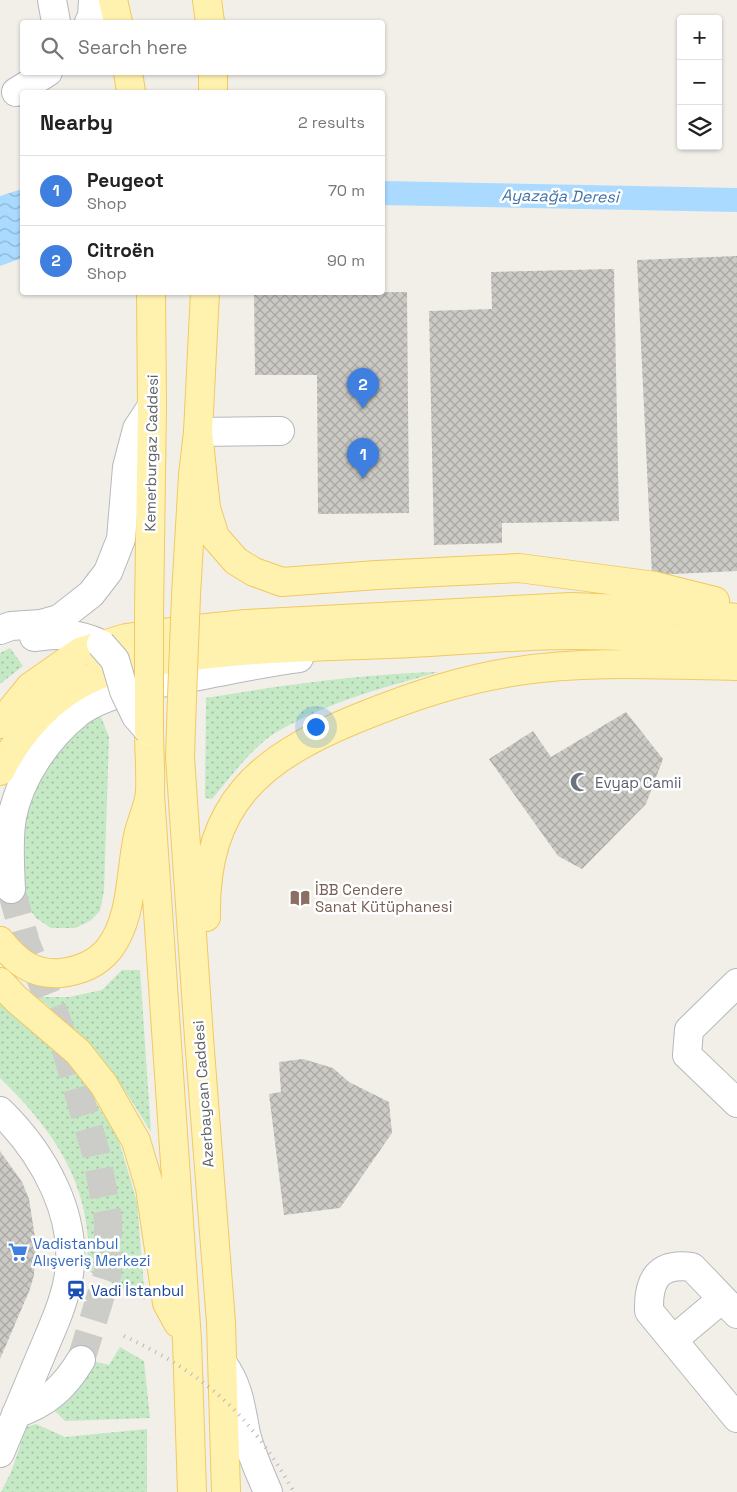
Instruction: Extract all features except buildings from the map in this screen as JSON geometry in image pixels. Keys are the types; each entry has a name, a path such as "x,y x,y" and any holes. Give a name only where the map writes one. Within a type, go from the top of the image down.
{"main road":[{"path":"112,0 117,20"},
{"path":"207,0 210,20"},
{"path":"128,75 131,90"},
{"path":"213,75 213,90"},
{"name":"Kemerburgaz Caddesi","path":"150,794 151,295"},
{"path":"205,295 198,432 206,508 215,537 236,561 254,572 282,582 387,574 519,568 655,586 709,600 737,610"},
{"name":"Azerbaycan Caddesi","path":"198,432 193,474 186,595 180,757 223,1364 226,1492"},
{"path":"0,724 30,687 80,652 126,638 177,630 246,624 571,607 678,611 737,618"},
{"path":"0,771 9,753 34,720 67,692 93,677 136,664 208,653 288,647 572,635 675,638 737,645"},
{"path":"199,1038 207,968 206,889 211,854 224,822 240,794 282,755 320,734 390,705 431,690 476,678 518,671 582,665 737,666"},
{"path":"0,941 14,958 26,966 32,969 56,973 78,972 94,962 109,949 121,927 128,901 138,834 150,794"},
{"path":"150,794 187,1340 192,1492"},
{"path":"0,982 16,999 78,1052 104,1085 136,1141 150,1188 166,1303 187,1340"}],"street":[{"path":"52,0 56,20"},
{"path":"90,20 93,0"},
{"path":"13,93 43,75"},
{"path":"0,632 12,626 41,624 59,619 92,594 108,572 121,539 127,467 137,429 152,406"},
{"path":"198,432 280,431"},
{"path":"0,632 29,637 72,634 88,637 101,644 115,660 124,692 136,716 149,731"},
{"path":"11,889 12,817 26,776 48,744 79,712 106,699 158,683 265,663 390,644"},
{"path":"737,982 689,1030 687,1055 737,1103"},
{"path":"0,1111 18,1128 38,1155 63,1207 70,1248 68,1280 56,1320 0,1453"},
{"path":"673,1340 730,1307 692,1267 668,1267 658,1273 652,1285 649,1311 737,1418"},
{"path":"16,1414 38,1406 57,1392 81,1360"},
{"path":"223,1364 233,1378 239,1395 246,1435 268,1492"}],"green space":[{"path":"10,648 23,666 0,684 0,653"},
{"path":"439,672 334,704 294,722 275,733 257,747 212,799 205,798 206,698 322,681"},
{"path":"101,717 109,737 104,891 100,911 90,921 75,928 51,928 36,918 26,904 17,882 14,843 38,769 89,720"},
{"path":"122,970 140,970 151,1132 127,1094 101,1059 71,1027 37,997 69,997 102,990"},
{"path":"0,1002 48,1043 77,1072 118,1138 137,1202 145,1300 85,1269 88,1242 85,1214 70,1170 60,1150 47,1131 0,1078"},
{"path":"120,1347 144,1361 150,1418 65,1421 54,1410 88,1360 109,1365"},
{"path":"36,1424 65,1437 147,1429 147,1492 1,1492 12,1470 26,1427"}],"water":[{"path":"20,190 20,259 0,266 0,196"}],"waterway":[{"name":"Ayazağa Deresi","path":"385,193 737,200"}],"tunnel":[{"path":"11,889 26,943 57,1020 96,1153 108,1218 108,1272 81,1360"}],"railway":[{"path":"124,1336 179,1366 223,1399 260,1440 294,1492"}],"place":[{"name":"Citroën","path":"363,409"},
{"name":"Peugeot","path":"363,479"},
{"name":"Evyap Camii","path":"580,782"},
{"name":"İBB Cendere Sanat Kütüphanesi","path":"300,898"},
{"name":"Vadistanbul Alışveriş Merkezi","path":"18,1252"},
{"name":"Vadi İstanbul","path":"76,1290"}]}
